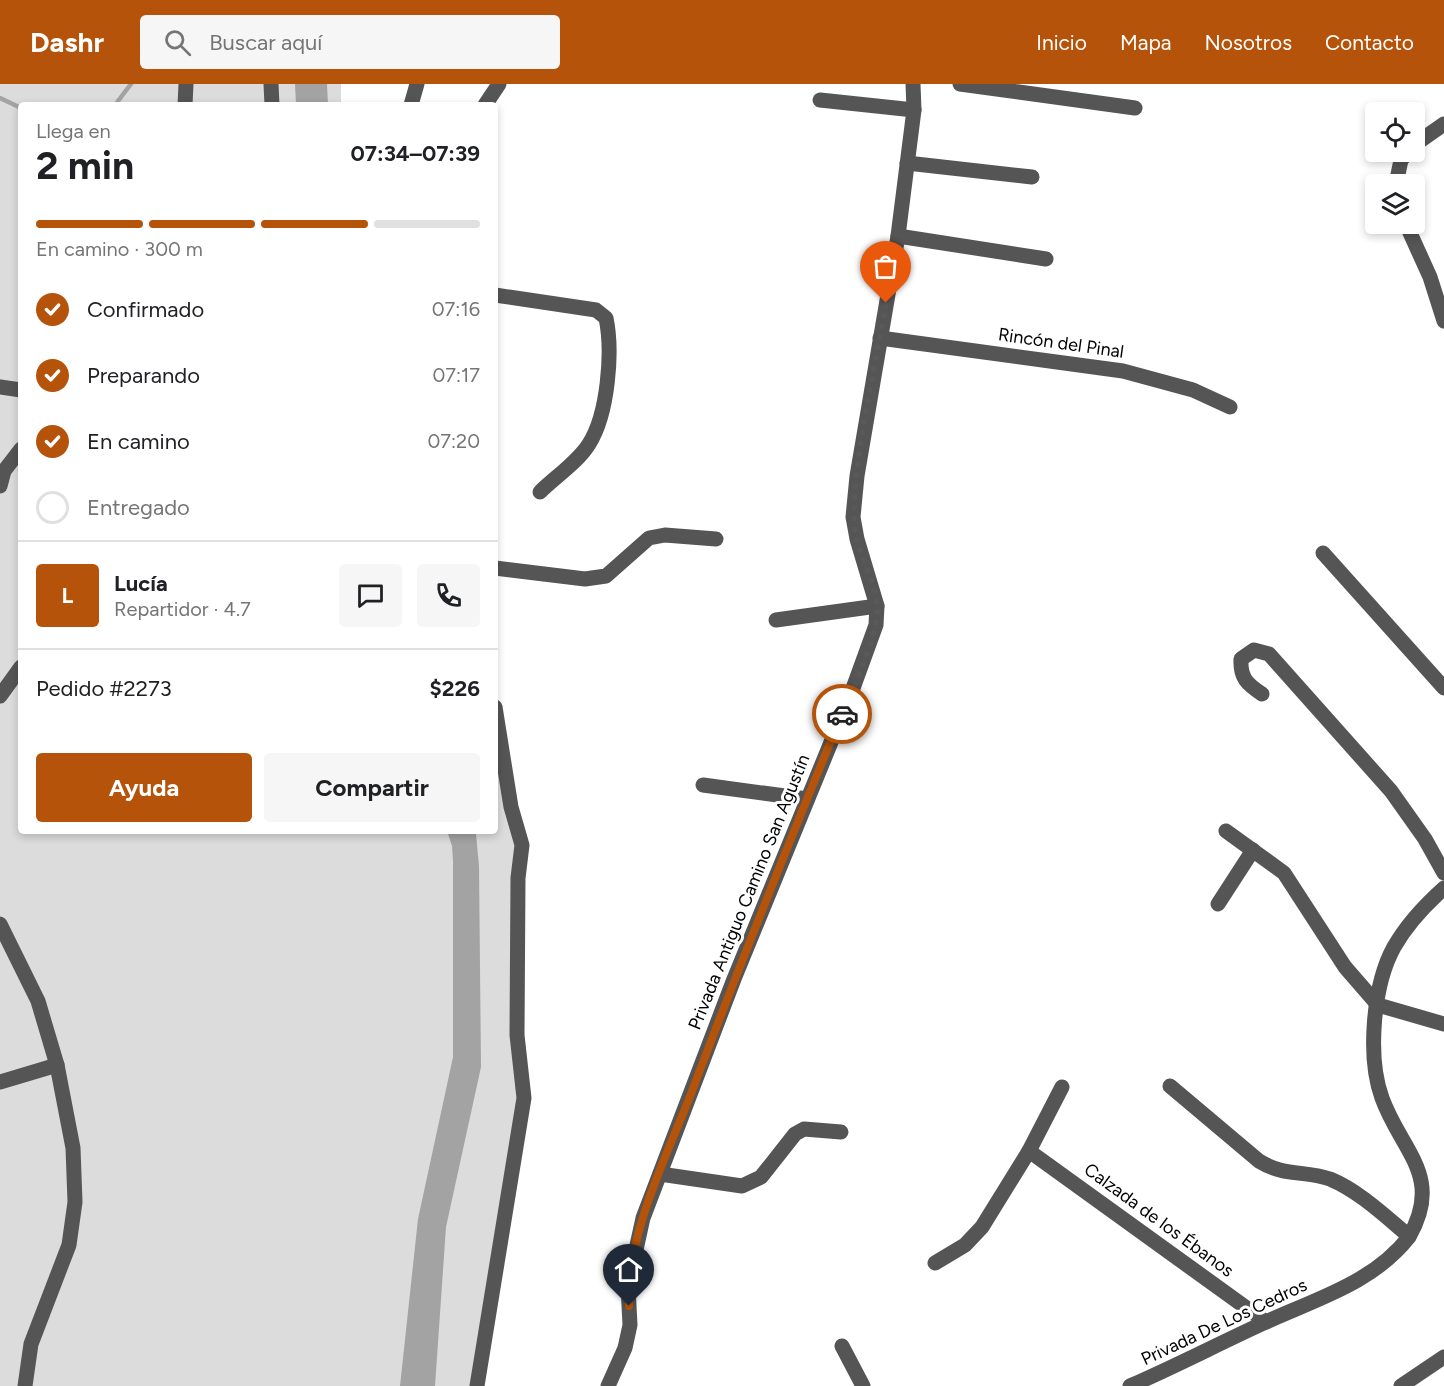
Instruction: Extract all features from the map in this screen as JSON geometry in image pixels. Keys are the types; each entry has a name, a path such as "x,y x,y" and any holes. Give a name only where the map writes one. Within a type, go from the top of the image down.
{"street":[{"path":"185,102 186,84"},
{"path":"271,84 272,102"},
{"path":"412,102 417,84"},
{"path":"487,102 500,84"},
{"name":"Privada Antiguo Camino San Agustín","path":"608,1386 625,1348 630,1325 628,1286 643,1218 807,799 852,692 876,625 877,606 857,540 854,517 857,476 898,236 914,110 913,84"},
{"path":"960,84 1135,108"},
{"path":"820,100 914,110"},
{"path":"1425,137 1444,124"},
{"path":"907,164 1032,177"},
{"path":"1411,234 1430,277 1444,321"},
{"path":"898,236 1046,259"},
{"path":"498,295 596,310 606,318 607,386 601,417 589,445 540,492"},
{"name":"Rincón del Pinal","path":"880,338 1123,371 1194,390 1230,407"},
{"path":"0,387 18,390"},
{"path":"0,486 4,471 18,453"},
{"path":"498,568 585,579 606,576 649,538 665,535 716,539"},
{"path":"1323,554 1444,688"},
{"path":"776,620 877,606"},
{"path":"1262,694 1248,685 1240,673 1241,659 1254,651 1269,654 1391,791 1425,839 1444,873"},
{"path":"0,696 18,671"},
{"path":"477,1386 524,1098 517,1035 518,878 522,845 511,807 498,726"},
{"path":"703,784 807,799"},
{"path":"1226,831 1284,873 1345,967 1378,1005 1444,1024"},
{"path":"1218,904 1252,850"},
{"name":"Privada De Los Cedros","path":"1130,1386 1266,1322 1334,1293 1373,1271 1409,1236 1424,1206 1426,1176 1420,1161 1382,1099 1374,1053 1378,1005 1384,973 1394,948 1408,926 1444,888"},
{"path":"0,924 38,1001 57,1065 73,1148 75,1202 69,1245 31,1344 25,1386"},
{"path":"0,1082 57,1065"},
{"path":"1170,1086 1270,1168 1291,1174 1318,1176 1339,1184 1409,1236"},
{"path":"935,1263 965,1245 982,1227 1029,1151 1062,1088"},
{"path":"660,1174 742,1186 761,1177 795,1134 804,1129 841,1132"},
{"name":"Calzada de los Ébanos","path":"1029,1151 1266,1322"},
{"path":"842,1346 863,1386"},
{"path":"1401,1386 1444,1357"}],"shaded area":[{"path":"0,84 341,84 341,102 18,102 18,834 498,834 498,729 522,845 524,1098 477,1386 0,1386"},
{"path":"295,84 327,84 328,102 296,102"},
{"path":"448,834 476,834 479,866 481,1067 446,1227 435,1386 400,1386 418,1219 453,1057 452,846"}],"waterway":[{"path":"117,102 131,84"},
{"path":"0,98 18,107"}],"way so far":[{"path":"842,714 876,625 877,606 857,540 854,517 857,476 886,303"}],"route":[{"path":"629,1306 628,1286 632,1260 643,1218 734,979 842,714"}]}
